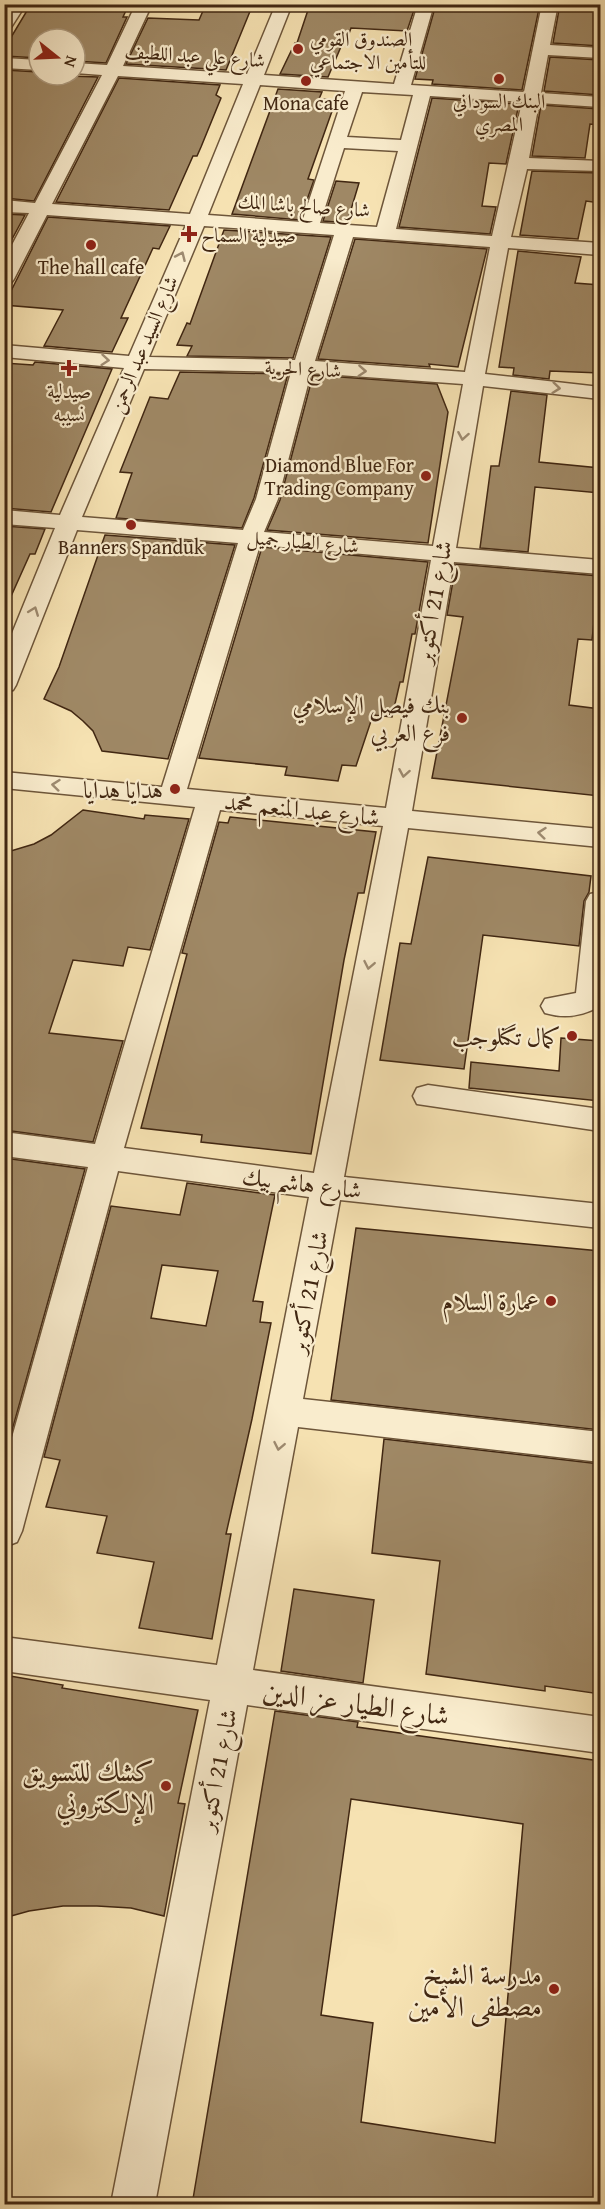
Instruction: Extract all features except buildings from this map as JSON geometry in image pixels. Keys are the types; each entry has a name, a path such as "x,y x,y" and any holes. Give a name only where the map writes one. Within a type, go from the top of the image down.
{"street":[{"path":"4,26 18,4"},
{"path":"4,279 113,70 144,4"},
{"name":"شارع السيد عبد الرحمن","path":"4,685 68,523 134,363 197,220 284,4"},
{"path":"401,89 426,4"},
{"name":"شارع 21 أكتوبر","path":"133,2205 397,819 474,379 550,4"},
{"path":"540,49 600,53"},
{"path":"4,63 27,64"},
{"name":"شارع علي عبد اللطيف","path":"87,69 600,102"},
{"path":"309,228 355,86"},
{"path":"385,234 423,90"},
{"path":"338,142 409,146"},
{"path":"519,163 600,166"},
{"name":"شارع صالح باشا المك","path":"4,206 600,249"},
{"path":"172,796 251,537 267,499 303,366 345,231"},
{"name":"شارع الحرية","path":"4,351 134,363 303,366 474,379 600,393"},
{"name":"شارع الطيار جميل","path":"4,517 600,567"},
{"name":"شارع عبد المنعم محمد","path":"4,780 600,838"},
{"path":"4,1531 106,1158 210,800"},
{"path":"555,1006 576,1006 590,999 600,901"},
{"path":"428,1096 600,1120"},
{"name":"شارع هاشم بيك","path":"4,1144 328,1187 600,1216"},
{"path":"285,1411 600,1446"},
{"name":"شارع الطيار عز الدين","path":"4,1654 600,1735"}],"place":[{"name":"الصندوق القومي للتأمين الاجتماعي","path":"298,49"},
{"name":"البنك السوداني المصري","path":"499,79"},
{"name":"Mona cafe","path":"306,81"},
{"name":"صيدلية السماح","path":"189,234"},
{"name":"The hall cafe","path":"91,245"},
{"name":"صيدلية نسيبه","path":"69,368"},
{"name":"Diamond Blue For Trading Company","path":"426,476"},
{"name":"Banners Spanduk","path":"131,525"},
{"name":"بنك فيصل الإسلامي فرع العربي","path":"462,718"},
{"name":"هدايا هدايا","path":"175,789"},
{"name":"كمال تگنلوجب","path":"572,1036"},
{"name":"عمارة السلام","path":"551,1301"},
{"name":"كشك للتسويق الإلكتروني","path":"166,1786"},
{"name":"مدرسة الشيخ مصطفى الأمين","path":"554,1989"}]}
